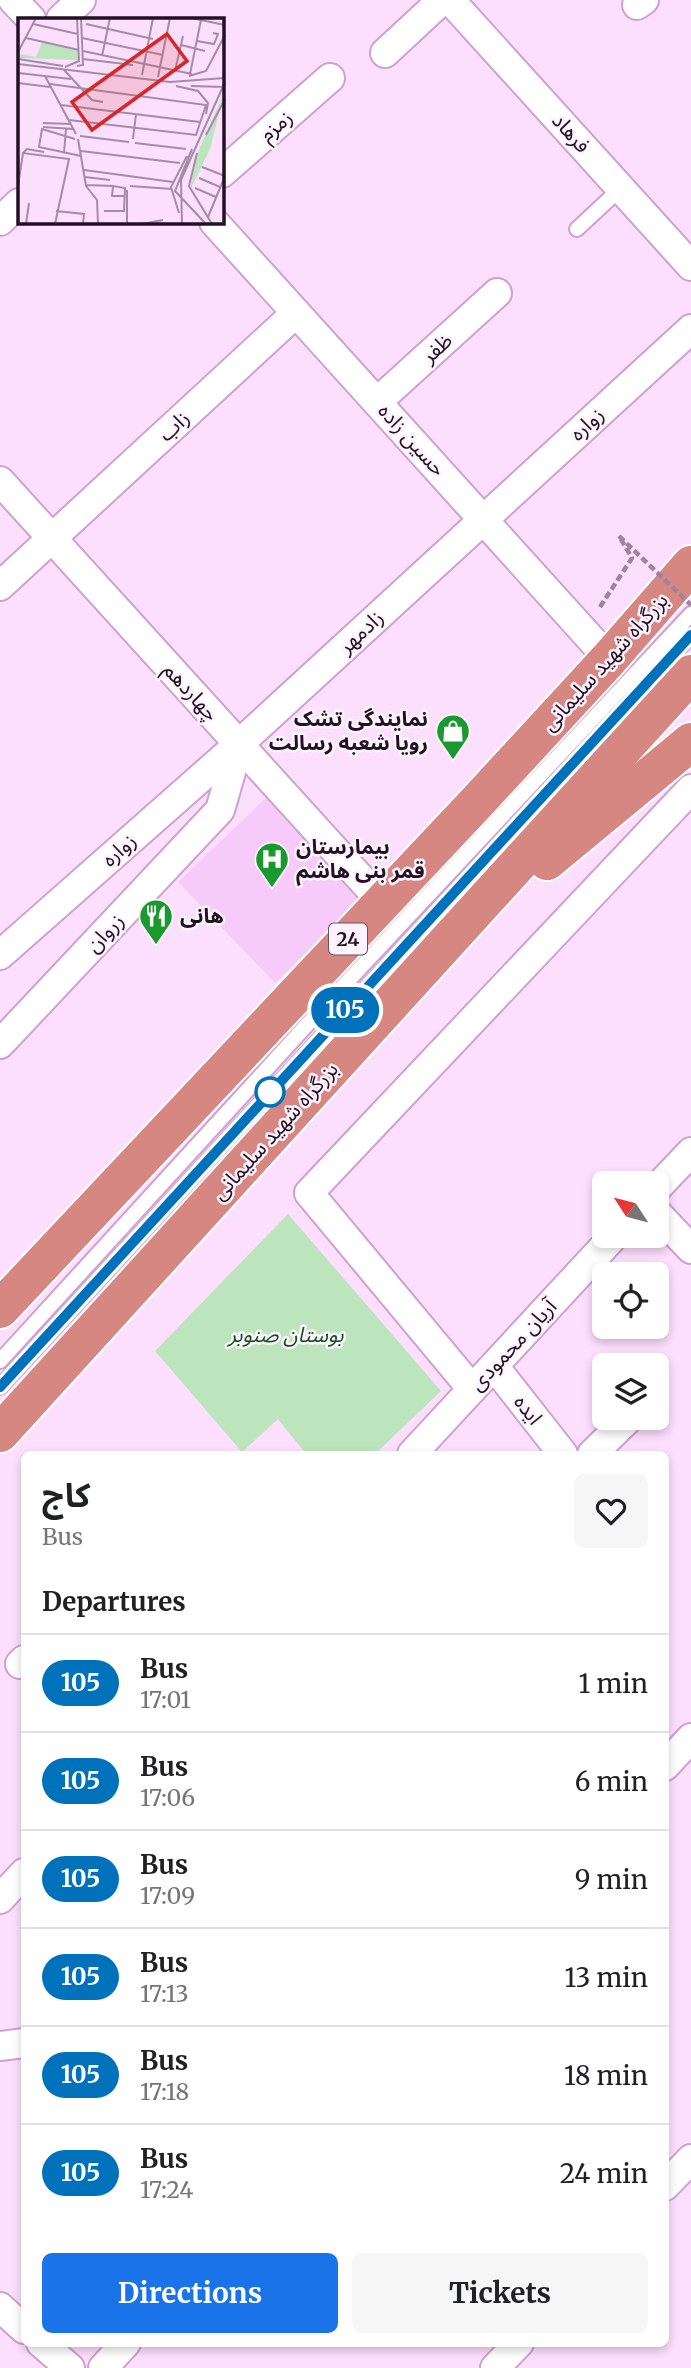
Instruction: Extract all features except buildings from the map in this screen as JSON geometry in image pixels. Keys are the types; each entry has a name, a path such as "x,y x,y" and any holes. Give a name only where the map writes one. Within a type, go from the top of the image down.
{"highway":[{"name":"بزرگراه شهید سلیمانی","path":"0,1309 383,903 609,659 691,565"},
{"name":"بزرگراه شهید سلیمانی","path":"0,1433 691,674"},
{"path":"438,952 691,742"}],"street":[{"path":"13,0 30,18"},
{"path":"62,18 81,0"},
{"path":"385,53 442,0"},
{"name":"فرهاد","path":"450,0 691,265"},
{"name":"زمزم","path":"224,171 330,78"},
{"path":"0,221 18,205"},
{"name":"حسین زاده","path":"216,224 609,659"},
{"name":"ظفر","path":"377,402 497,293"},
{"name":"زاب","path":"0,586 296,313"},
{"name":"زواره","path":"484,520 691,329"},
{"name":"چهاردهم","path":"0,481 383,903"},
{"name":"زادمهر","path":"239,744 484,520"},
{"name":"زواره","path":"0,955 239,744"},
{"name":"زروان","path":"0,1044 220,810 239,744"},
{"path":"472,1390 309,1193 691,789"},
{"path":"669,1175 691,1152"},
{"path":"669,1226 691,1249"},
{"name":"آریان محمودی","path":"415,1451 603,1248"},
{"name":"ایده","path":"494,1366 561,1451"},
{"path":"595,1451 617,1430"},
{"path":"669,1762 691,1738"},
{"path":"0,1899 21,1876"},
{"path":"0,2046 21,2043"},
{"path":"669,2182 691,2159"},
{"path":"0,2307 21,2326"},
{"path":"45,2347 69,2368"},
{"path":"103,2368 122,2347"},
{"path":"495,2368 515,2347"}],"lane":[{"path":"578,229 621,188"},
{"path":"0,1360 295,1038 691,614"},
{"path":"0,1387 691,635"}],"path":[{"path":"584,631 632,558 619,536 691,605"}],"shaded area":[{"name":"بیمارستان قمر بنی هاشم","path":"269,795 365,896 275,983 178,882"}],"green space":[{"name":"بوستان صنوبر","path":"288,1214 441,1391 378,1451 304,1451 278,1419 241,1451 155,1351"}],"bus line":[{"name":"105","path":"0,1387 691,635"}],"place":[{"name":"نمایندگی تشک رویا شعبه رسالت","path":"453,761"},
{"name":"بیمارستان قمر بنی هاشم","path":"272,889"},
{"name":"هانی","path":"156,946"}]}
